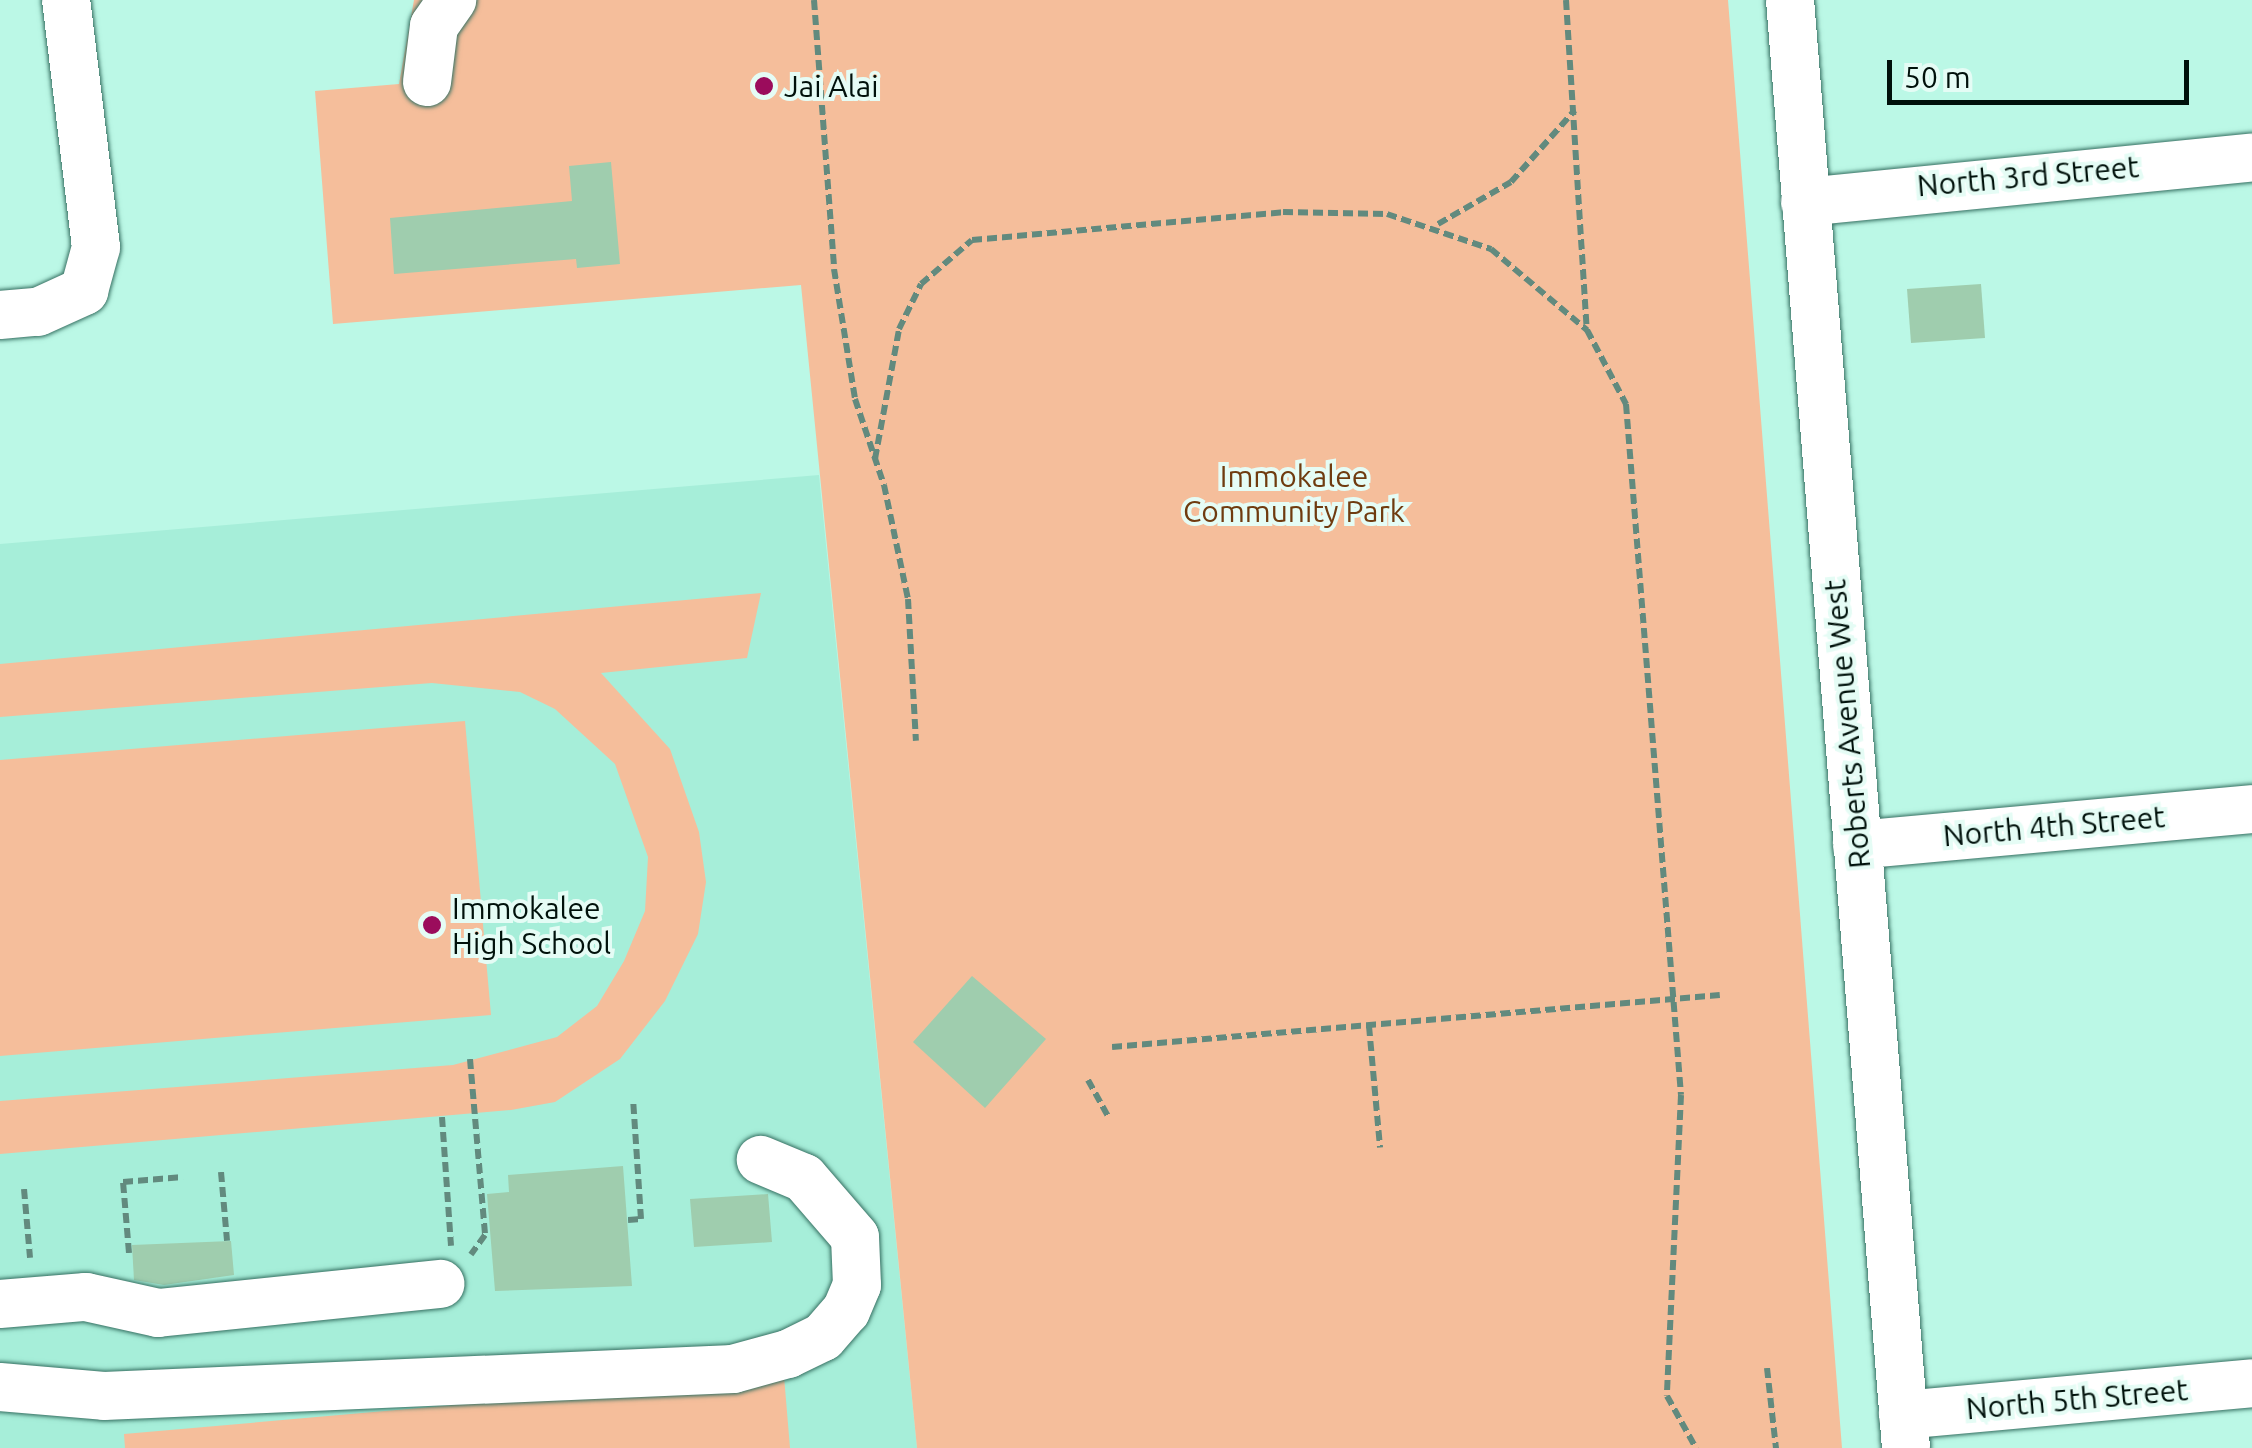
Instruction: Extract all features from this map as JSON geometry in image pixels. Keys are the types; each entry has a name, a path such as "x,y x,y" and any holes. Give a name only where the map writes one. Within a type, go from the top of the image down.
{"street":[{"path":"0,314 38,312 84,291 96,247 66,0"},
{"path":"427,82 434,26 452,0"},
{"name":"Roberts Avenue West","path":"1790,0 1904,1432"},
{"name":"North 3rd Street","path":"1806,202 2252,157"},
{"name":"North 4th Street","path":"1857,844 2252,809"},
{"path":"0,1387 159,1394 733,1370 788,1354 823,1336 846,1311 857,1285 855,1237 804,1178 761,1160"},
{"path":"0,1304 86,1297 158,1312 440,1284"},
{"name":"North 5th Street","path":"1904,1432 2252,1383"}],"path":[{"path":"814,0 834,269 855,399 875,459 908,599 916,741"},
{"path":"1566,0 1587,330"},
{"path":"1437,224 1511,182 1575,110"},
{"path":"875,459 899,329 921,284 972,240 1331,210 1437,224 1491,249 1587,330 1626,404 1681,1095 1667,1396 1696,1448"},
{"path":"1112,1048 1720,995"},
{"path":"1369,1026 1380,1148"},
{"path":"442,1117 451,1253 471,1254 485,1235 470,1059"},
{"path":"1088,1080 1109,1118"},
{"path":"628,1220 641,1219 632,1100"},
{"path":"221,1172 227,1242"},
{"path":"129,1253 123,1182 183,1177"},
{"path":"24,1189 30,1258"},
{"path":"1767,1368 1776,1448"}],"shaded area":[{"name":"Immokalee High School","path":"819,475 917,1448 0,1448 0,544"}],"green space":[{"name":"Immokalee Community Park","path":"414,0 1728,0 1842,1448 917,1448 801,285 333,324 315,91 399,84"},
{"path":"761,593 747,658 601,673 670,749 699,832 706,882 698,934 665,1001 620,1059 555,1102 511,1110 0,1154 0,1101 453,1065 557,1037 597,1006 624,961 645,911 648,857 615,764 555,709 520,692 432,683 0,717 0,664"},
{"path":"465,721 491,1015 0,1056 0,760"},
{"path":"784,1376 790,1448 125,1448 124,1434"}],"building":[{"path":"611,162 620,264 577,268 576,259 394,274 390,218 572,201 569,166"},
{"path":"1981,284 1985,338 1911,343 1907,289"},
{"path":"972,976 1046,1039 985,1108 913,1042"},
{"path":"623,1166 632,1286 495,1291 487,1194 509,1192 508,1175"},
{"path":"768,1194 772,1242 694,1247 690,1199"},
{"path":"231,1241 234,1275 164,1285 134,1280 132,1245"}],"place":[{"name":"Jai Alai","path":"764,86"},
{"name":"Immokalee High School","path":"432,925"}]}
